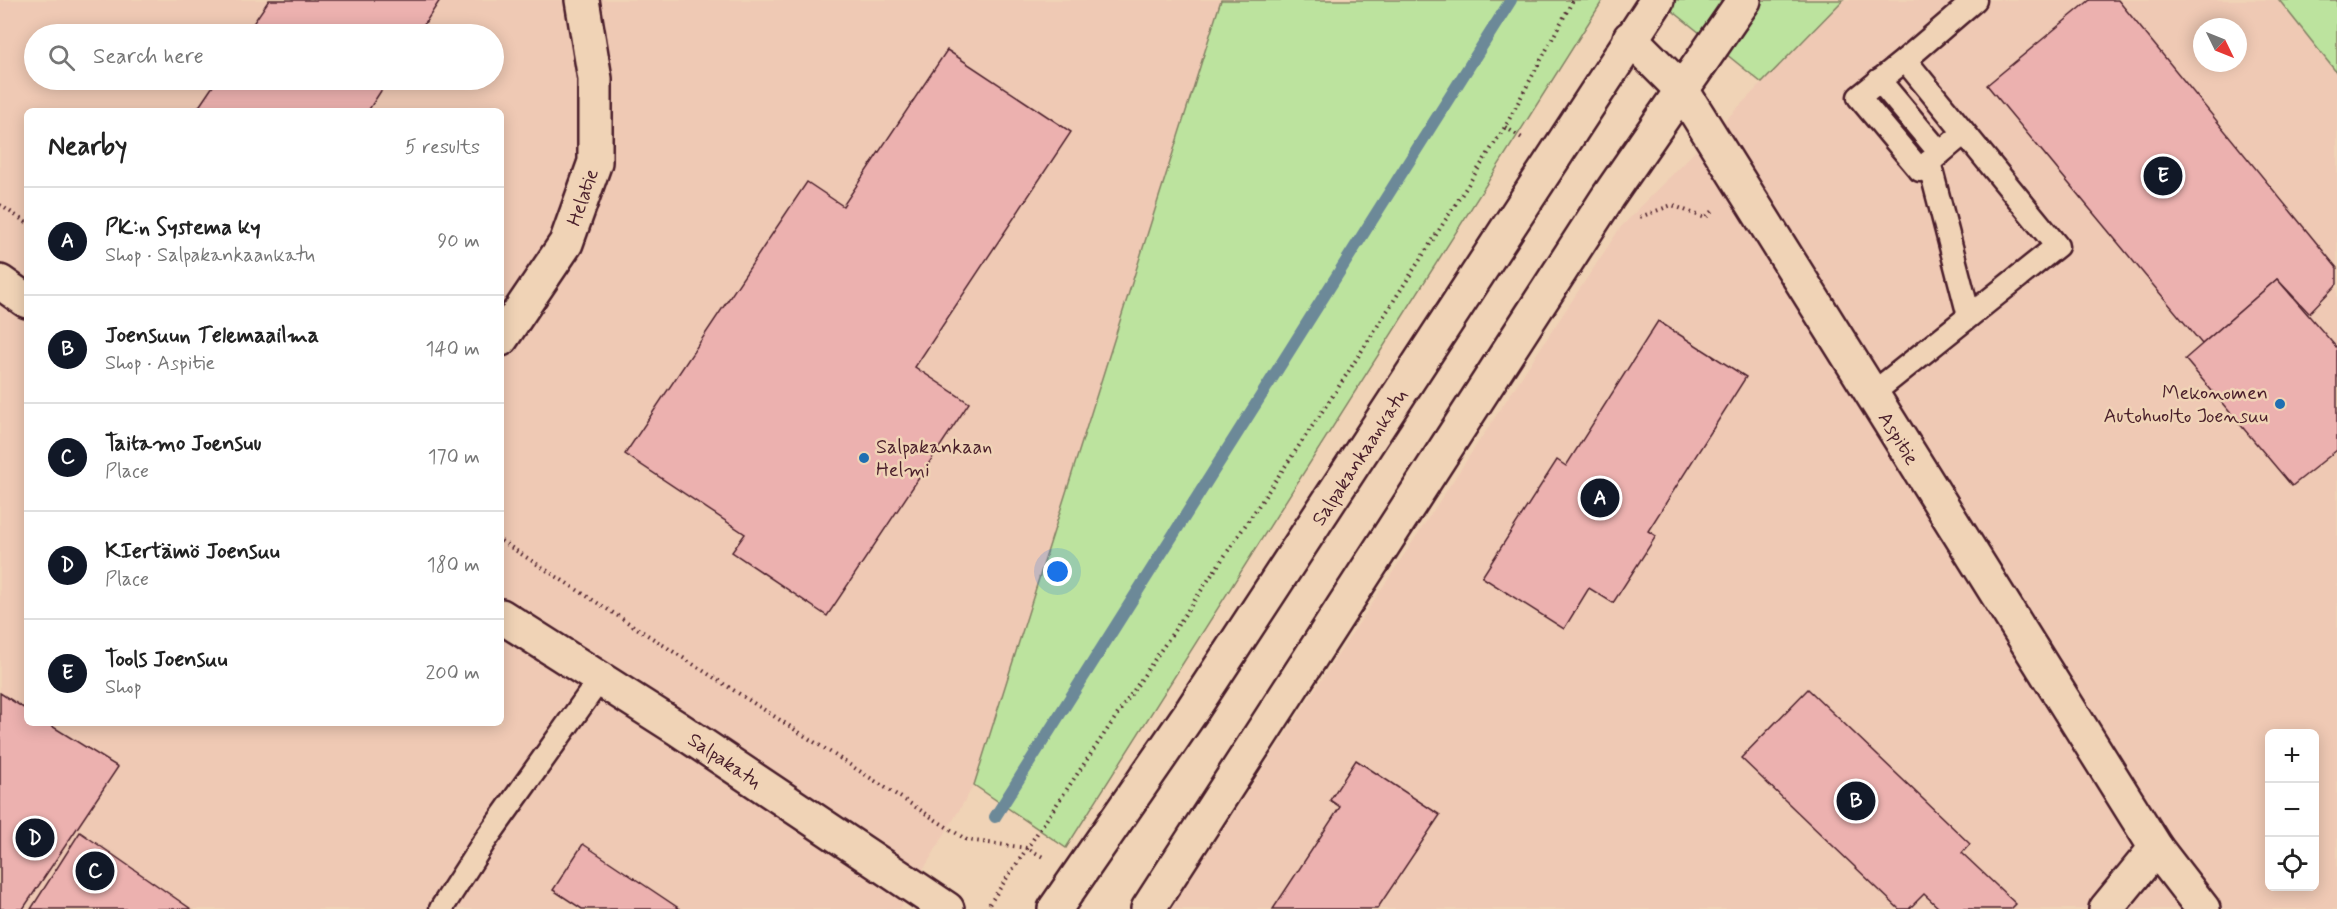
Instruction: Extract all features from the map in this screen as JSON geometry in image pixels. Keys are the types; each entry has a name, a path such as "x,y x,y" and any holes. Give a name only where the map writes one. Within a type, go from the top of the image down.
{"main road":[{"name":"Helatie","path":"504,335 566,243 595,162 595,79 582,0"},
{"name":"Salpakankaankatu","path":"1055,909 1200,700 1630,38 1657,0"},
{"path":"1148,909 1608,196 1744,0"},
{"name":"Aspitie","path":"1630,38 1682,90 2156,848 2203,909"},
{"path":"0,282 24,299"},
{"name":"Salpakatu","path":"504,618 677,728 947,909"},
{"path":"2106,909 2156,848"}],"lane":[{"path":"1969,316 1935,157 1879,80 1975,0"},
{"path":"1872,394 2057,246 1905,60"},
{"path":"1935,157 1964,133"},
{"path":"441,909 484,843 600,679"}],"path":[{"path":"986,909 1336,391 1505,127 1573,0"},
{"path":"0,205 24,221"},
{"path":"504,543 967,840 1027,848"}],"shaded area":[{"path":"0,0 1221,0 974,785 900,909 0,909"},
{"path":"1843,0 2279,0 2337,73 2337,909 1170,909 1620,228"}],"green space":[{"path":"1221,0 1603,0 1066,848 974,785"},
{"path":"1659,0 1843,0 1762,83"},
{"path":"2279,0 2337,0 2337,73"}],"building":[{"path":"269,0 440,0 424,24 253,24"},
{"path":"2090,0 2118,0 2337,268 2337,284 2309,313 2277,279 2202,344 1987,85"},
{"path":"947,50 1071,132 915,367 969,403 827,616 732,552 745,534 625,454 807,182 843,206"},
{"path":"210,90 382,90 370,108 198,108"},
{"name":"Mekonomen Autohuolto Joensuu","path":"2277,279 2337,348 2337,450 2292,486 2185,359"},
{"path":"1658,321 1746,377 1648,531 1656,536 1613,603 1589,588 1564,629 1482,577 1557,460 1566,466"},
{"path":"1808,689 1970,844 1962,853 2016,904 2011,909 1940,909 1924,894 1909,909 1899,909 1741,758"},
{"path":"0,693 24,708 24,726 52,726 118,767 23,909 0,909"},
{"path":"1356,760 1440,815 1377,909 1273,909 1340,807 1330,800"},
{"path":"80,832 191,909 31,909"},
{"path":"583,844 680,909 582,909 553,890"}],"waterway":[{"path":"995,817 1511,0"}],"place":[{"name":"Tools Joensuu","path":"2163,176"},
{"name":"Mekonomen Autohuolto Joensuu","path":"2280,404"},
{"name":"Salpakankaan Helmi","path":"864,458"},
{"name":"PK:n Systema ky","path":"1600,498"},
{"name":"Joensuun Telemaailma","path":"1856,801"},
{"name":"KIertämö Joensuu","path":"35,838"},
{"name":"Taitamo Joensuu","path":"95,871"}]}
